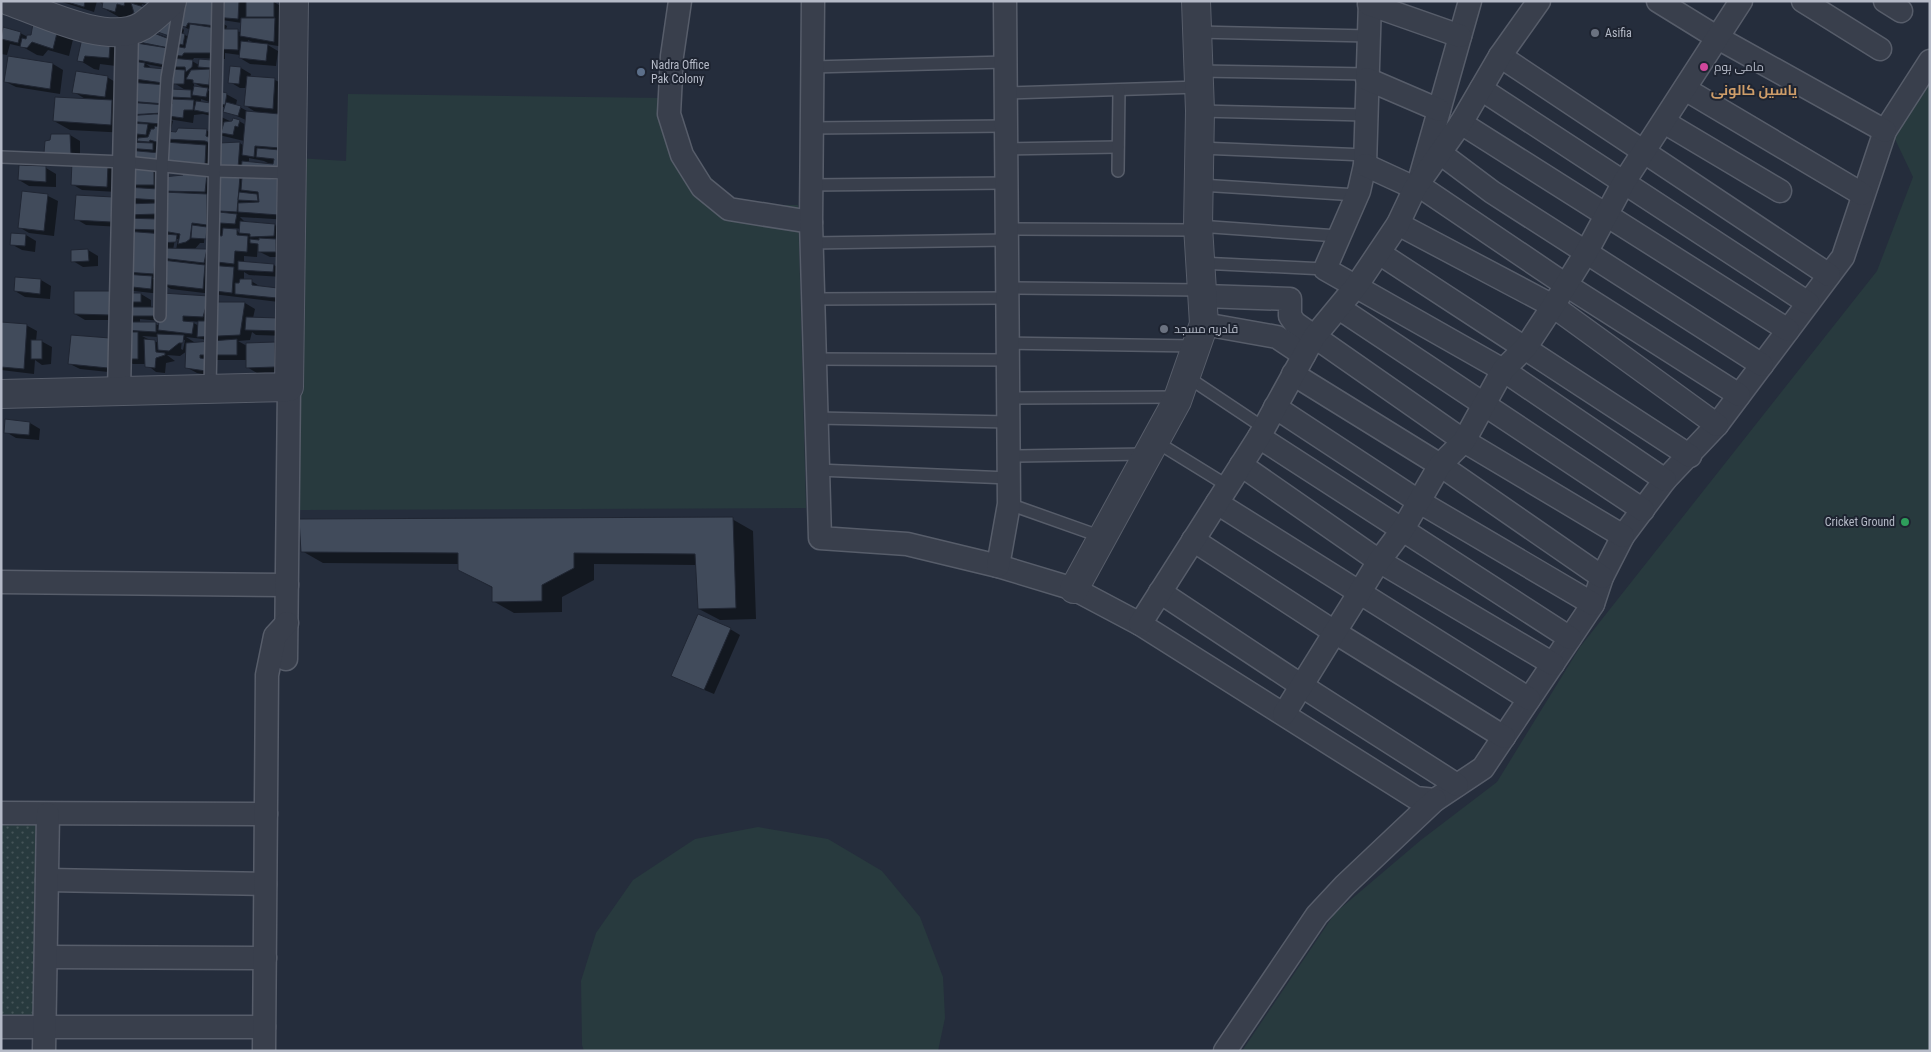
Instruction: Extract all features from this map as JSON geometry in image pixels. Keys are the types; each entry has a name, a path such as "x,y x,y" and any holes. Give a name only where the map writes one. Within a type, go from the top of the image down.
{"street":[{"path":"14,2 93,30 119,33 141,26 172,1"},
{"path":"286,659 294,1"},
{"path":"680,1 672,56 669,114 682,155 702,187 729,209 812,232"},
{"path":"812,1 811,185 820,538 907,544 998,566 1074,589 1140,624 1416,798 1435,800"},
{"path":"998,566 1010,504 1005,1"},
{"path":"1074,589 1182,387 1200,335 1203,293 1198,228 1200,90 1196,1"},
{"path":"1140,624 1261,433 1304,355 1357,285 1398,224 1416,186 1470,1"},
{"path":"1416,186 1461,123 1500,56 1539,1"},
{"path":"1658,1 1718,38 1885,131"},
{"path":"1284,714 1379,561 1403,529 1418,500 1440,465 1464,441 1503,370 1526,347 1566,285 1587,251 1624,182 1741,1"},
{"path":"1803,1 1880,49"},
{"path":"1460,36 1370,2 1365,160 1357,195 1325,268 1503,370 1665,480"},
{"path":"119,391 127,31"},
{"path":"1500,56 1829,275"},
{"path":"1225,1051 1317,915 1344,885 1435,800 1483,768 1593,604 1602,577 1623,536 1665,480 1690,456 1717,425 1843,256 1862,194 1885,131 1930,61"},
{"path":"1367,77 1439,110"},
{"path":"1481,89 1808,303"},
{"path":"1685,89 1862,194"},
{"path":"1664,122 1780,191"},
{"path":"1461,123 1788,330"},
{"path":"1440,153 1492,192 1587,251 1762,365"},
{"path":"1365,160 1416,186 1566,285 1739,395"},
{"path":"1398,224 1552,306 1717,425"},
{"path":"1378,253 1526,347 1690,456"},
{"path":"1203,293 1286,298 1291,303 1292,319 1304,355 1440,465 1602,577"},
{"path":"1338,308 1642,510"},
{"path":"1200,335 1271,335 1304,355 1464,441 1623,536"},
{"path":"1,394 289,387"},
{"path":"1275,407 1418,500 1593,604"},
{"path":"1261,433 1570,638"},
{"path":"1241,465 1379,561 1553,664"},
{"path":"1223,494 1360,593 1529,699"},
{"path":"1193,540 1336,633 1504,737"},
{"path":"1,582 287,586"},
{"path":"1160,592 1457,785"},
{"path":"264,1051 267,675 275,636 287,622"},
{"path":"1,814 266,814"},
{"path":"44,1051 48,814"},
{"path":"47,880 265,884"},
{"path":"46,957 265,958"},
{"path":"1,1027 264,1027"}],"lane":[{"path":"160,316 162,166 167,78 180,1"},
{"path":"210,389 213,170 218,1"},
{"path":"1197,32 1369,36"},
{"path":"812,67 1006,62"},
{"path":"1006,94 1119,90 1200,90 1367,77"},
{"path":"1118,171 1119,90"},
{"path":"1200,90 1366,114"},
{"path":"812,128 1006,126"},
{"path":"1006,149 1118,147"},
{"path":"1200,148 1365,160"},
{"path":"1,157 125,162 213,170 292,173"},
{"path":"811,185 1007,183"},
{"path":"1200,185 1357,195"},
{"path":"812,232 1007,235 1198,228 1338,236"},
{"path":"1200,263 1325,268"},
{"path":"813,299 1008,293 1203,293"},
{"path":"815,359 1008,351 1200,335"},
{"path":"1009,398 1182,387 1261,433"},
{"path":"817,418 1009,422"},
{"path":"1009,456 1151,447 1223,494"},
{"path":"818,470 1009,478"},
{"path":"1010,504 1102,538"}],"shaded area":[{"path":"1930,79 1930,1051 1242,1051 1335,913 1421,840 1497,782 1580,647 1877,271 1913,177 1894,137"},
{"path":"348,94 663,98 690,151 733,205 798,205 806,508 300,510 297,158 346,161"},
{"path":"1,814 48,814 45,1026 1,1026"},
{"path":"758,827 828,839 882,871 920,917 943,977 945,1018 938,1051 584,1051 582,1045 581,981 596,933 633,880 695,839"}],"building":[{"path":"64,1 85,1 84,7"},
{"path":"103,1 125,1 124,6 117,4 115,12 102,8"},
{"path":"137,1 161,1 128,25 134,13 131,3 147,8 148,4"},
{"path":"175,1 213,1 212,17 217,19 216,26 188,23 186,27 180,26"},
{"path":"215,1 239,1 238,19 214,17"},
{"path":"246,1 274,1 274,17 246,17"},
{"path":"161,12 174,23 172,37 149,29"},
{"path":"34,18 60,21 53,49 32,42 27,48 20,47 22,38 26,39 27,35 31,35"},
{"path":"241,18 275,18 274,42 240,36"},
{"path":"190,24 216,28 216,53 172,55 174,46 185,48"},
{"path":"3,27 21,32 18,43 1,39"},
{"path":"84,29 111,34 109,58 85,56 83,62 77,61"},
{"path":"217,29 238,29 238,50 217,49"},
{"path":"174,31 185,34 183,45 172,42"},
{"path":"151,32 172,40 169,48 129,40"},
{"path":"241,41 268,44 266,61 239,58"},
{"path":"130,42 168,48 165,65 127,58"},
{"path":"8,56 53,63 50,89 4,82"},
{"path":"171,58 193,60 192,67 186,72 185,67 171,67"},
{"path":"199,59 212,60 211,68 198,67"},
{"path":"128,60 145,63 144,67 165,69 163,83 128,78"},
{"path":"230,66 241,67 239,84 228,83"},
{"path":"170,69 185,70 184,84 173,84"},
{"path":"210,69 209,85 193,83 193,80 186,79 191,70"},
{"path":"76,71 108,76 105,97 72,93"},
{"path":"247,76 275,78 273,109 244,106"},
{"path":"128,82 167,85 165,104 127,101"},
{"path":"194,86 208,88 206,97 192,95"},
{"path":"171,89 191,90 191,98 171,97"},
{"path":"214,90 227,93 225,105 212,103"},
{"path":"55,97 112,100 111,125 53,121"},
{"path":"172,99 194,100 193,110 184,110 183,118 168,116 168,106 172,104"},
{"path":"196,101 211,103 209,113 194,110"},
{"path":"127,102 166,105 163,113 127,115"},
{"path":"226,102 241,106 238,116 223,112"},
{"path":"246,111 280,114 280,148 255,146 254,157 242,155"},
{"path":"163,114 161,124 127,121 126,116"},
{"path":"233,118 240,120 238,127 235,126 233,135 221,133 224,122 232,121"},
{"path":"127,123 148,124 146,135 137,134 136,138 126,138"},
{"path":"155,126 162,128 160,143 150,140 149,142 137,141 138,138 148,137 151,129 154,129"},
{"path":"178,128 207,129 206,136 213,139 212,144 205,141 165,139 166,131 176,132"},
{"path":"51,134 70,134 71,155 44,153 45,141 50,140"},
{"path":"126,142 153,143 153,150 126,148"},
{"path":"165,142 206,145 205,164 164,161"},
{"path":"240,142 238,168 208,166 209,147 217,146 219,143"},
{"path":"257,148 280,150 278,177 241,172 242,161 273,164 274,159 256,157"},
{"path":"127,150 160,153 159,163 126,160"},
{"path":"72,162 108,165 107,187 71,185"},
{"path":"126,164 154,164 154,185 126,185"},
{"path":"19,165 46,166 46,182 18,180"},
{"path":"183,172 207,174 205,192 163,191 163,177 183,175"},
{"path":"208,174 240,176 237,212 219,211 208,215"},
{"path":"242,177 279,179 279,215 238,212 238,203 259,202 258,192 241,190"},
{"path":"126,187 158,189 157,200 125,198"},
{"path":"22,191 48,194 44,231 18,228"},
{"path":"163,192 207,194 207,225 192,223 190,239 186,242 178,244 180,234 163,231"},
{"path":"239,192 257,194 258,201 238,200"},
{"path":"76,195 113,197 111,222 74,220"},
{"path":"156,203 157,214 125,215 125,204"},
{"path":"219,212 237,214 235,224 220,223 219,232 208,232 208,216"},
{"path":"125,218 157,219 157,230 125,229"},
{"path":"240,221 275,224 274,236 250,237 250,234 239,233"},
{"path":"192,225 207,227 206,239 191,238"},
{"path":"223,228 237,229 237,235 248,236 247,252 235,251 234,264 208,261 211,235 222,236"},
{"path":"125,231 177,235 176,242 156,243 154,274 125,272"},
{"path":"11,233 26,234 25,246 10,245"},
{"path":"259,238 276,239 276,252 258,252 258,244 250,243 250,239 259,240"},
{"path":"162,248 207,249 204,263 161,258"},
{"path":"88,249 89,261 71,262 71,250"},
{"path":"162,260 205,265 203,289 159,284"},
{"path":"238,261 274,264 273,272 238,270"},
{"path":"208,265 234,267 232,293 206,290"},
{"path":"124,274 152,276 151,289 123,286"},
{"path":"15,277 41,279 40,294 14,291"},
{"path":"240,279 252,279 252,285 278,288 277,298 235,294 235,283 239,283"},
{"path":"74,291 110,291 110,315 74,314"},
{"path":"123,293 141,293 141,302 123,302"},
{"path":"162,293 209,296 203,317 183,316 183,321 194,322 192,334 158,330"},
{"path":"211,302 245,302 240,335 197,337 198,321 208,321"},
{"path":"132,307 157,307 157,316 132,316"},
{"path":"246,317 280,318 280,331 245,330"},
{"path":"1,322 27,324 24,369 1,367"},
{"path":"130,322 156,322 156,332 123,330"},
{"path":"123,332 138,332 138,359 122,359"},
{"path":"157,334 184,335 183,343 179,343 169,351 158,350"},
{"path":"71,335 110,338 108,368 68,364"},
{"path":"144,339 155,340 156,352 165,353 165,355 156,358 155,368 145,367"},
{"path":"237,339 237,355 200,355 200,358 206,359 206,371 185,368 186,343"},
{"path":"31,340 42,340 42,359 31,359"},
{"path":"275,342 275,367 246,368 246,343"},
{"path":"5,419 30,422 29,435 4,433"},
{"path":"733,517 736,608 698,609 695,554 574,553 574,568 542,585 542,601 492,602 492,587 458,570 458,553 301,552 299,519"},
{"path":"698,614 731,628 704,690 671,676"}],"place":[{"name":"Asifia","path":"1595,33"},
{"name":"مامی ہوم","path":"1704,67"},
{"name":"Nadra Office Pak Colony","path":"641,72"},
{"name":"قادریہ مسجد","path":"1164,329"},
{"name":"Cricket Ground","path":"1905,522"}],"district":[{"name":"یاسین کالونی","path":"1754,90"}]}
